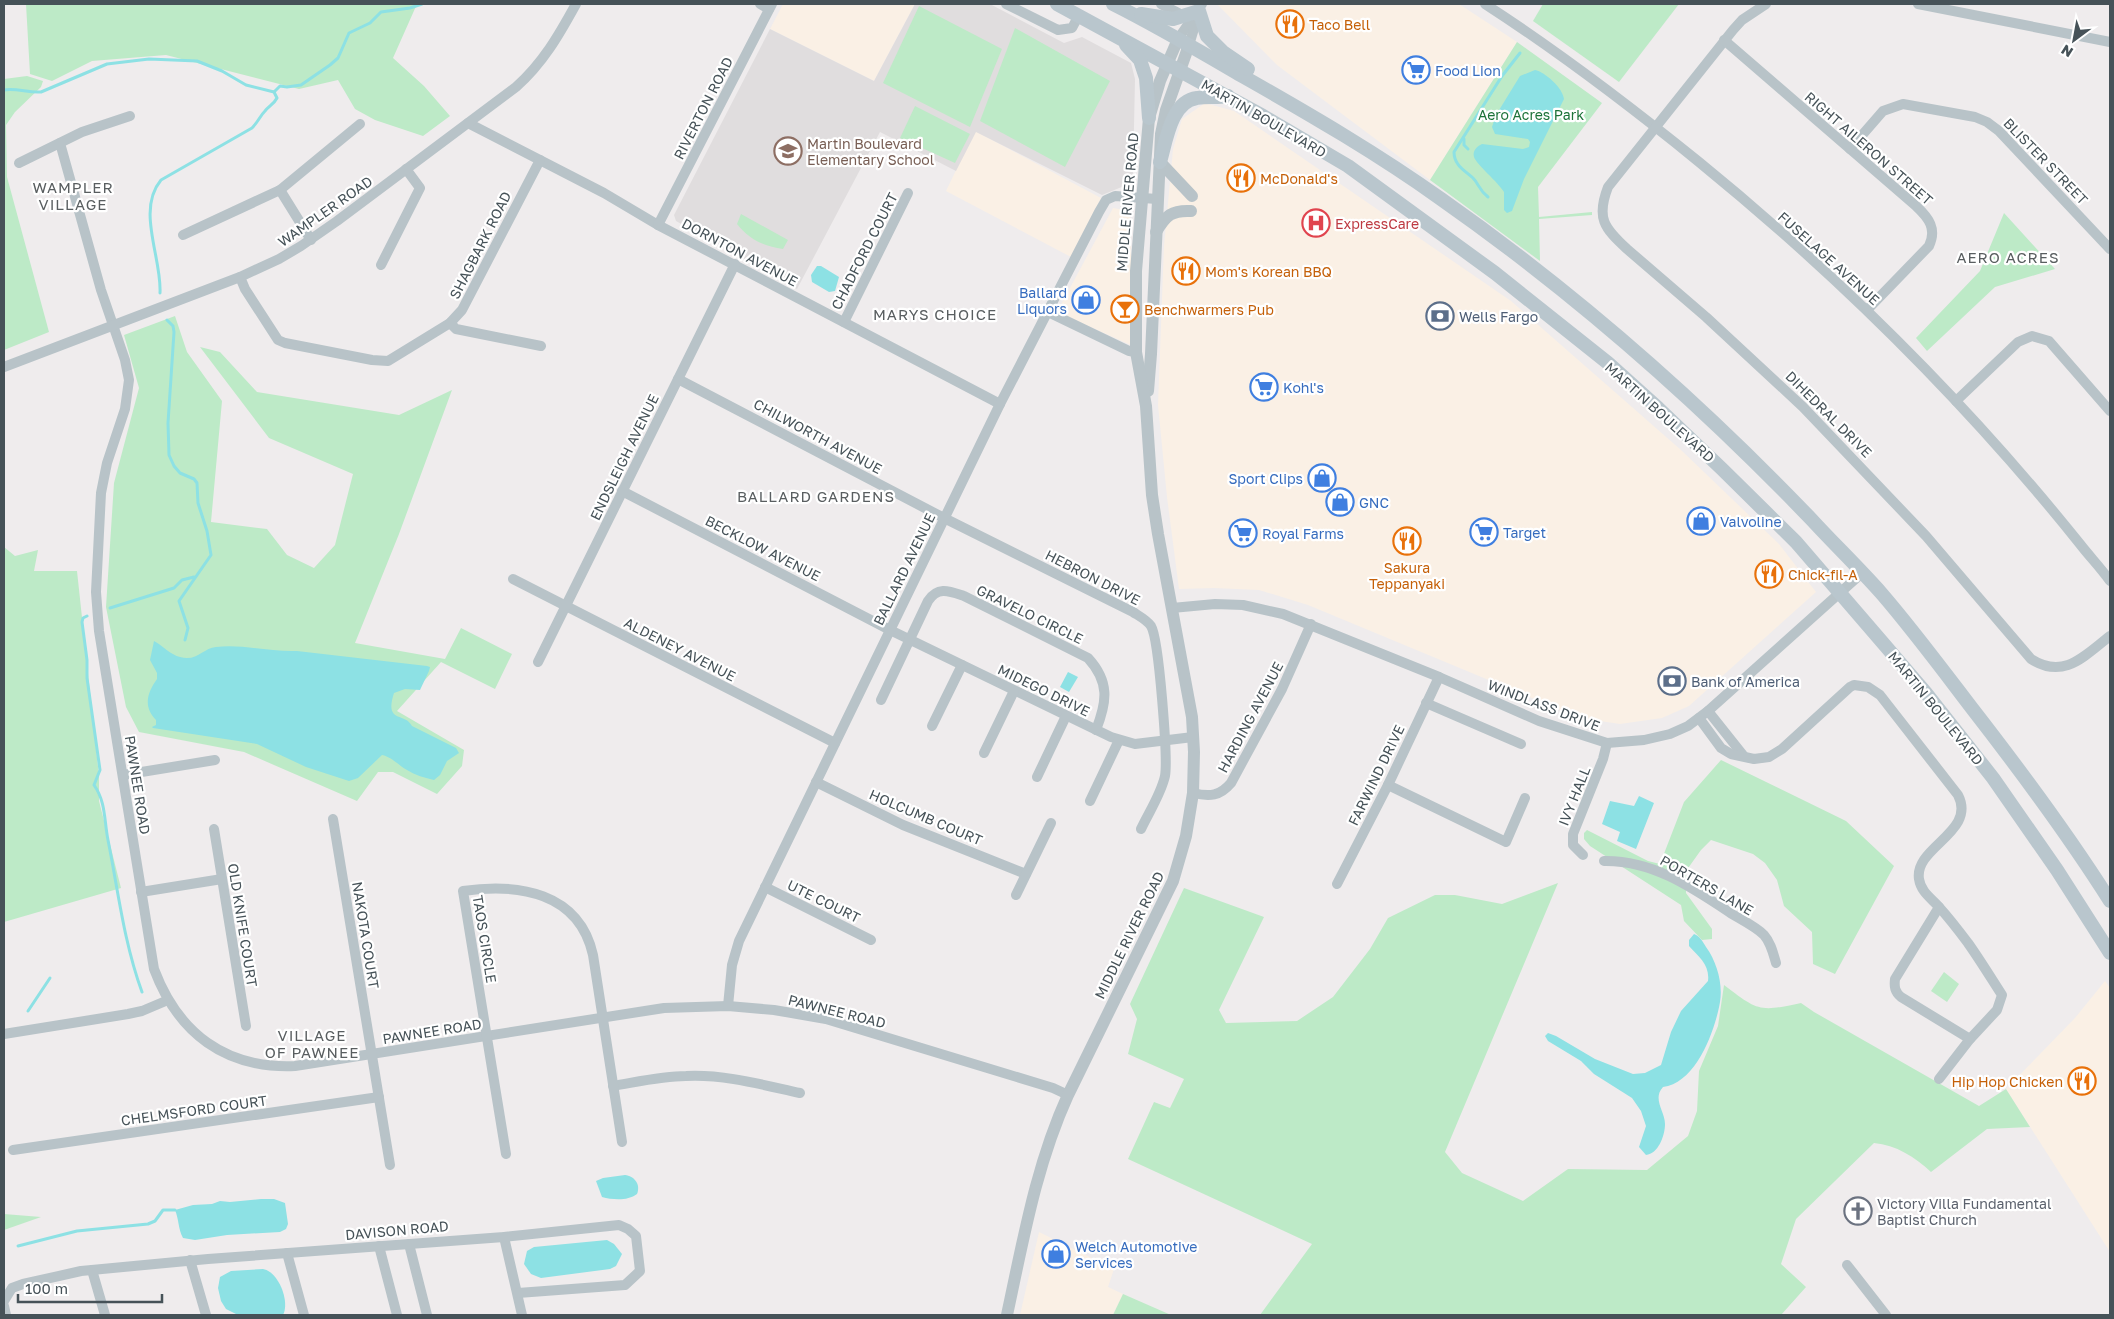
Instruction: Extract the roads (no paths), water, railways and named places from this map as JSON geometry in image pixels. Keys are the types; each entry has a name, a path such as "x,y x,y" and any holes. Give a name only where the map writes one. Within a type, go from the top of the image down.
{"main road":[{"name":"MARTIN BOULEVARD","path":"1057,4 1228,96 1348,166 1439,231 1608,363 1722,469 1796,542 1926,693 1992,778 2057,870 2110,953"},
{"name":"MARTIN BOULEVARD","path":"1112,4 1184,42 1322,121 1384,160 1511,250 1577,302 1673,385 1743,451 1882,594 2052,812 2110,901"},
{"path":"1130,13 1173,19 1184,16 1201,7 1207,36 1218,48 1282,91 1322,121"},
{"path":"1116,35 1140,60 1146,78 1149,118"},
{"path":"1160,162 1177,111 1186,102 1196,98 1228,96"}],"street":[{"name":"WAMPLER ROAD","path":"4,367 240,277 279,259 311,240 503,97 534,70 550,50 576,4"},
{"path":"1006,4 1058,30 1072,28 1079,15"},
{"path":"1161,4 1184,16"},
{"name":"FUSELAGE AVENUE","path":"1485,4 1655,127 1791,240 1867,310 1956,401 2050,505 2110,581"},
{"name":"DIHEDRAL DRIVE","path":"1766,4 1742,20 1724,40 1608,187 1602,213 1603,222 1614,238 1714,323 1803,407 1926,536 2031,659 2048,667 2069,665 2076,662 2110,636"},
{"path":"1918,4 2110,42"},
{"name":"RIVERTON ROAD","path":"658,225 767,5"},
{"name":"MIDDLE RIVER ROAD","path":"1007,1315 1037,1182 1054,1127 1173,881 1186,836 1193,793 1193,737 1188,694 1152,495 1146,406 1136,352 1136,271 1149,118 1160,81 1168,63 1184,42 1201,7"},
{"name":"RIGHT AILERON STREET","path":"1724,40 1924,214 1932,228 1932,240 1929,246 1867,310"},
{"name":"MIDDLE RIVER ROAD","path":"1146,406 1151,354 1161,134 1181,70 1184,42"},
{"name":"BLISTER STREET","path":"1850,149 1876,117 1891,107 1904,104 1975,117 1999,130 2110,249"},
{"path":"19,163 82,132 130,116"},
{"name":"DORNTON AVENUE","path":"468,122 604,193 658,225 1000,404"},
{"path":"183,235 280,190 360,124"},
{"name":"PAWNEE ROAD","path":"60,143 101,290 125,360 129,387 125,409 102,483 96,604 154,969 168,1000 187,1024 204,1040 222,1051 249,1063 266,1066 295,1066 671,1007 728,1006 774,1010 826,1019 1053,1088 1068,1096"},
{"name":"SHAGBARK ROAD","path":"240,277 245,290 273,335 285,343 380,362 388,360 450,323 462,310 540,160"},
{"path":"1160,162 1192,196"},
{"path":"381,264 420,188 406,169"},
{"path":"280,190 311,240"},
{"name":"CHADFORD COURT","path":"844,322 908,192"},
{"name":"BALLARD AVENUE","path":"728,1006 734,955 765,888 1000,404 1106,200 1115,196 1157,199"},
{"path":"1156,232 1162,222 1172,213 1179,210 1191,212"},
{"name":"ENDSLEIGH AVENUE","path":"538,662 735,264"},
{"path":"1048,312 1129,351 1136,352"},
{"path":"450,323 456,329 541,346"},
{"path":"1956,401 2018,342 2032,336 2050,341 2110,412"},
{"name":"CHILWORTH AVENUE","path":"678,379 944,518"},
{"name":"BECKLOW AVENUE","path":"622,492 890,630"},
{"name":"HEBRON DRIVE","path":"944,518 1133,612 1148,622 1153,630 1156,642 1165,741 1164,777 1141,829"},
{"name":"WINDLASS DRIVE","path":"1172,608 1215,604 1243,605 1279,612 1439,677 1539,721 1607,744 1644,740 1670,734 1688,726 1708,712 1862,573"},
{"name":"ALDENEY AVENUE","path":"513,579 835,743"},
{"name":"GRAVELO CIRCLE","path":"910,639 924,608 936,592 948,591 981,605 1088,658 1098,669 1104,683 1105,702 1096,730"},
{"name":"HARDING AVENUE","path":"1193,793 1213,796 1220,794 1232,783 1282,689 1311,624"},
{"name":"MIDEGO DRIVE","path":"890,630 1119,740 1136,744 1193,737"},
{"path":"881,700 910,639"},
{"path":"932,726 962,664"},
{"name":"FARWIND DRIVE","path":"1337,884 1388,785 1439,677"},
{"path":"1699,718 1721,748 1731,754 1743,755 1754,759 1769,757 1775,754 1854,685 1868,687 1874,690 1961,801 1963,808 1960,820 1926,860 1919,873 1921,886 1968,944 2002,995 1997,1010 1970,1040 1940,1079"},
{"path":"984,753 1014,691"},
{"path":"1426,703 1521,744"},
{"path":"1708,712 1743,755"},
{"path":"1037,777 1066,716"},
{"path":"1090,801 1119,740"},
{"name":"IVY HALL","path":"1583,855 1573,845 1573,834 1601,765 1607,744"},
{"path":"123,775 215,760"},
{"name":"HOLCUMB COURT","path":"816,782 903,825 1026,874"},
{"path":"1388,785 1506,842 1525,798"},
{"name":"NAKOTA COURT","path":"333,819 390,1165"},
{"path":"1016,895 1051,823"},
{"name":"OLD KNIFE COURT","path":"214,829 246,1026"},
{"name":"PORTERS LANE","path":"1604,861 1624,860 1647,866 1670,876 1763,934 1771,947 1776,963"},
{"path":"141,892 222,879"},
{"name":"TAOS CIRCLE","path":"487,1036 463,890 501,888 530,893 553,900 571,912 583,927 591,946 603,1017"},
{"name":"UTE COURT","path":"765,888 871,940"},
{"path":"1939,907 1895,979 1894,986 1901,997 1970,1040"},
{"path":"4,1034 128,1014 142,1011 168,1000"},
{"path":"603,1017 622,1142"},
{"path":"487,1036 506,1154"},
{"path":"613,1086 669,1077 702,1076 737,1080 800,1093"},
{"name":"CHELMSFORD COURT","path":"13,1150 379,1097"},
{"name":"DAVISON ROAD","path":"4,1301 12,1288 23,1284 92,1270 190,1260 504,1237 619,1225 628,1229 636,1236 640,1271 625,1285 518,1293"},
{"path":"504,1237 522,1315"},
{"path":"409,1244 427,1315"},
{"path":"379,1246 397,1315"},
{"path":"287,1253 304,1315"},
{"path":"190,1260 206,1315"},
{"path":"1848,1265 1886,1315"},
{"path":"92,1270 105,1315"},
{"path":"4,1306 6,1315"}],"water":[{"path":"1535,70 1553,81 1564,99 1524,179 1512,211 1507,213 1504,210 1504,192 1476,160 1474,152 1482,144 1523,149 1529,147 1530,142 1528,139 1495,134 1492,127 1496,115 1520,76"},
{"path":"817,266 821,266 839,277 835,291 829,292 812,282 811,275"},
{"path":"154,641 173,654 186,658 191,658 211,648 236,646 297,651 430,667 420,690 405,689 394,693 393,713 405,719 412,726 456,748 459,753 447,761 440,775 434,780 413,773 389,757 382,755 358,778 349,781 306,767 257,744 153,728 156,725 156,720 149,710 148,700 151,689 157,679 157,673 150,660"},
{"path":"1068,672 1078,677 1069,692 1060,687"},
{"path":"1639,796 1654,803 1636,849 1617,841 1620,832 1602,824 1610,801 1634,806"},
{"path":"1694,934 1701,939 1713,959 1721,988 1720,1002 1714,1027 1702,1054 1694,1066 1685,1076 1675,1083 1663,1087 1660,1092 1659,1101 1665,1124 1664,1134 1657,1148 1646,1155 1639,1147 1646,1126 1641,1111 1632,1098 1594,1074 1581,1061 1548,1041 1545,1036 1548,1033 1556,1036 1595,1059 1633,1074 1645,1073 1661,1065 1671,1032 1681,1011 1708,981 1706,966 1689,946 1689,940"},
{"path":"625,1175 636,1181 638,1187 637,1194 629,1198 620,1199 602,1197 596,1181 603,1178"},
{"path":"274,1199 285,1203 288,1224 286,1229 280,1232 227,1235 195,1240 183,1238 175,1210 220,1201"},
{"path":"607,1240 614,1244 622,1254 616,1266 610,1269 541,1278 531,1274 524,1264 527,1251 534,1247"},
{"path":"263,1269 269,1271 274,1276 282,1288 285,1303 283,1315 238,1315 226,1309 221,1301 218,1288 220,1277 231,1271"}],"waterway":[{"path":"274,92 280,86 301,85 330,65 338,58 349,33 370,23 381,12 410,8 422,4"},
{"path":"1488,197 1473,178 1458,164 1454,157 1454,152 1502,76 1520,53"},
{"path":"4,90 41,92 107,64 149,59 197,61 222,71 246,85 274,92 276,100 252,128 161,180 154,192 150,220 160,279 160,293"},
{"path":"1464,139 1464,145 1468,149"},
{"path":"167,320 173,326 174,332 168,423 169,455 180,473 194,479 197,483 198,503 207,531 211,555 179,601 188,628 185,640"},
{"path":"110,608 174,588 182,580 194,577"},
{"path":"87,616 83,618 82,622 87,660 87,678 100,770 94,785 103,805 126,936 142,992"},
{"path":"28,1011 50,978"},
{"path":"18,1246 77,1231 148,1224 155,1221 163,1210 175,1210"}],"place":[{"name":"Taco Bell","path":"1290,24"},
{"name":"Food Lion","path":"1416,70"},
{"name":"Martin Boulevard Elementary School","path":"788,151"},
{"name":"McDonald's","path":"1241,178"},
{"name":"ExpressCare","path":"1316,223"},
{"name":"Mom's Korean BBQ","path":"1186,271"},
{"name":"Ballard Liquors","path":"1086,300"},
{"name":"Benchwarmers Pub","path":"1125,309"},
{"name":"Wells Fargo","path":"1440,316"},
{"name":"Kohl's","path":"1264,387"},
{"name":"Sport Clips","path":"1322,478"},
{"name":"GNC","path":"1340,502"},
{"name":"Valvoline","path":"1701,521"},
{"name":"Target","path":"1484,532"},
{"name":"Royal Farms","path":"1243,533"},
{"name":"Sakura Teppanyaki","path":"1407,541"},
{"name":"Chick-fil-A","path":"1769,574"},
{"name":"Bank of America","path":"1672,681"},
{"name":"Hip Hop Chicken","path":"2082,1081"},
{"name":"Victory Villa Fundamental Baptist Church","path":"1858,1211"},
{"name":"Welch Automotive Services","path":"1056,1254"}],"district":[{"name":"WAMPLER VILLAGE","path":"73,196"},
{"name":"AERO ACRES","path":"2008,257"},
{"name":"MARYS CHOICE","path":"935,314"},
{"name":"BALLARD GARDENS","path":"816,496"},
{"name":"VILLAGE OF PAWNEE","path":"312,1044"}],"park label":[{"name":"Aero Acres Park","path":"1531,114"}]}
